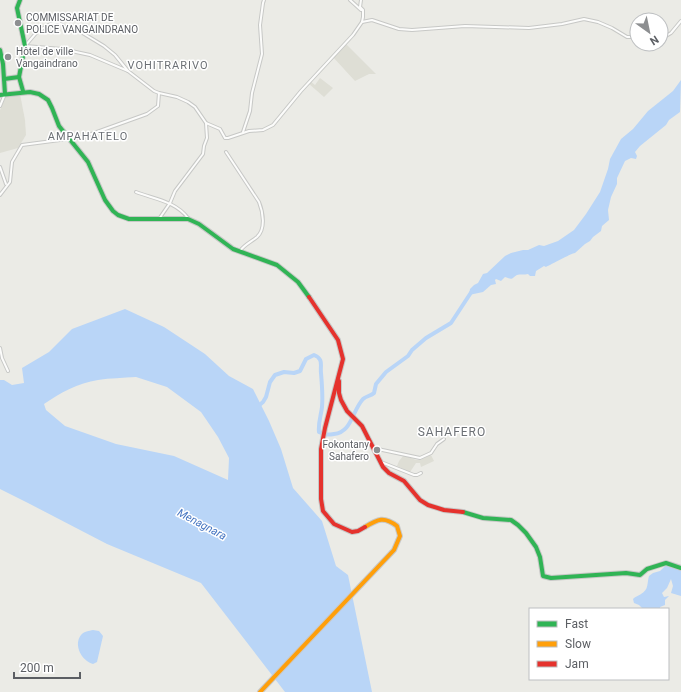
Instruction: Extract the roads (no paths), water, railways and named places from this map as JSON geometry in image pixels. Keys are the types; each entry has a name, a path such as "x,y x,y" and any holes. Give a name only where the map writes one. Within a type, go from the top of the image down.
{"main road":[{"path":"20,0 18,8 25,46 19,77 23,91"},
{"path":"0,50 4,79 2,95 19,93 23,91 36,92 48,100 52,105 60,126 68,139 88,162 109,204 117,215 126,219 188,219 200,224 226,245 240,252 263,258 277,265 298,282 338,340 343,355 321,449 321,499 323,511 334,524 352,532 358,531 376,520 385,520 392,522 397,526 400,536 394,550 260,692"},
{"path":"4,79 19,77"},
{"path":"339,376 339,393 341,400 347,411 362,426 380,462 389,473 404,481 420,500 428,505 482,518 513,520 538,550 543,576 565,577 626,573 640,575 647,569 650,570 666,563 681,568"}],"street":[{"path":"243,132 250,111 252,94 262,54 260,25 264,0"},
{"path":"350,0 361,10 363,10"},
{"path":"206,123 220,129 225,138 257,129 263,130 273,125 300,91 353,35 362,22 363,10 360,7 361,0"},
{"path":"362,22 372,20 399,29 412,30 465,26 530,28 584,20 598,22 629,37"},
{"path":"669,34 681,21"},
{"path":"25,46 37,32 50,24 58,22 68,29 76,29 104,46 115,55 128,71 154,91 177,97 195,107 206,123 207,138 203,154 175,191 170,204 158,220"},
{"path":"25,46 62,49 90,55 128,71"},
{"path":"0,195 6,185 10,182 12,162 22,145 83,137 146,114 158,106 159,93"},
{"path":"0,106 2,95"},
{"path":"226,152 260,202 263,211 262,231 258,236 242,248 240,252"},
{"path":"0,167 6,185"},
{"path":"136,192 170,204 182,211 188,219"},
{"path":"0,348 2,358 8,370"},
{"path":"373,448 420,458 431,453 437,444 444,439"},
{"path":"380,462 414,475 421,473"}],"water":[{"path":"681,80 680,112 640,146 635,152 637,156 636,159 631,158 625,161 617,178 617,184 611,197 608,210 609,220 602,226 601,231 575,253 536,271 535,276 530,276 528,274 517,275 512,279 505,277 501,281 496,279 496,284 491,285 483,292 469,295 470,289 478,283 483,274 487,273 505,256 511,253 528,250 539,245 544,246 558,241 574,230 600,192 610,159 621,139 633,129 648,111 673,91"},
{"name":"Menagnara","path":"125,309 164,327 205,354 229,376 253,389 281,449 293,488 322,521 336,566 348,575 372,692 285,692 201,583 107,544 0,489 0,380 4,380 12,385 24,383 22,368 49,352 72,329","holes":["136,377 167,387 201,412 218,437 229,458 228,480 174,456 116,444 65,426 46,410 44,404 76,386 103,379"]},
{"path":"666,565 681,570 681,596 671,593 673,586 671,579 667,588 662,593 664,597 669,596 665,600 665,605 660,608 642,608 634,603 633,599 644,592 649,576 660,571"},
{"path":"93,630 99,631 103,636 97,662 93,664 85,660 82,656 78,648 78,643 82,634"}],"waterway":[{"path":"256,408 266,397 270,382 275,375 284,372 294,373 300,371 306,359 314,355 319,358 321,362 322,407 319,432 328,435 340,432 348,425 363,399 374,393 376,384 386,372 408,356 412,350 426,338 451,323 472,291"}],"place":[{"name":"COMMISSARIAT DE POLICE VANGAINDRANO","path":"18,23"},
{"name":"Hôtel de ville Vangaindrano","path":"8,57"},
{"name":"Fokontany Sahafero","path":"377,450"}],"district":[{"name":"VOHITRARIVO","path":"168,65"},
{"name":"AMPAHATELO","path":"88,136"},
{"name":"SAHAFERO","path":"452,432"}]}
